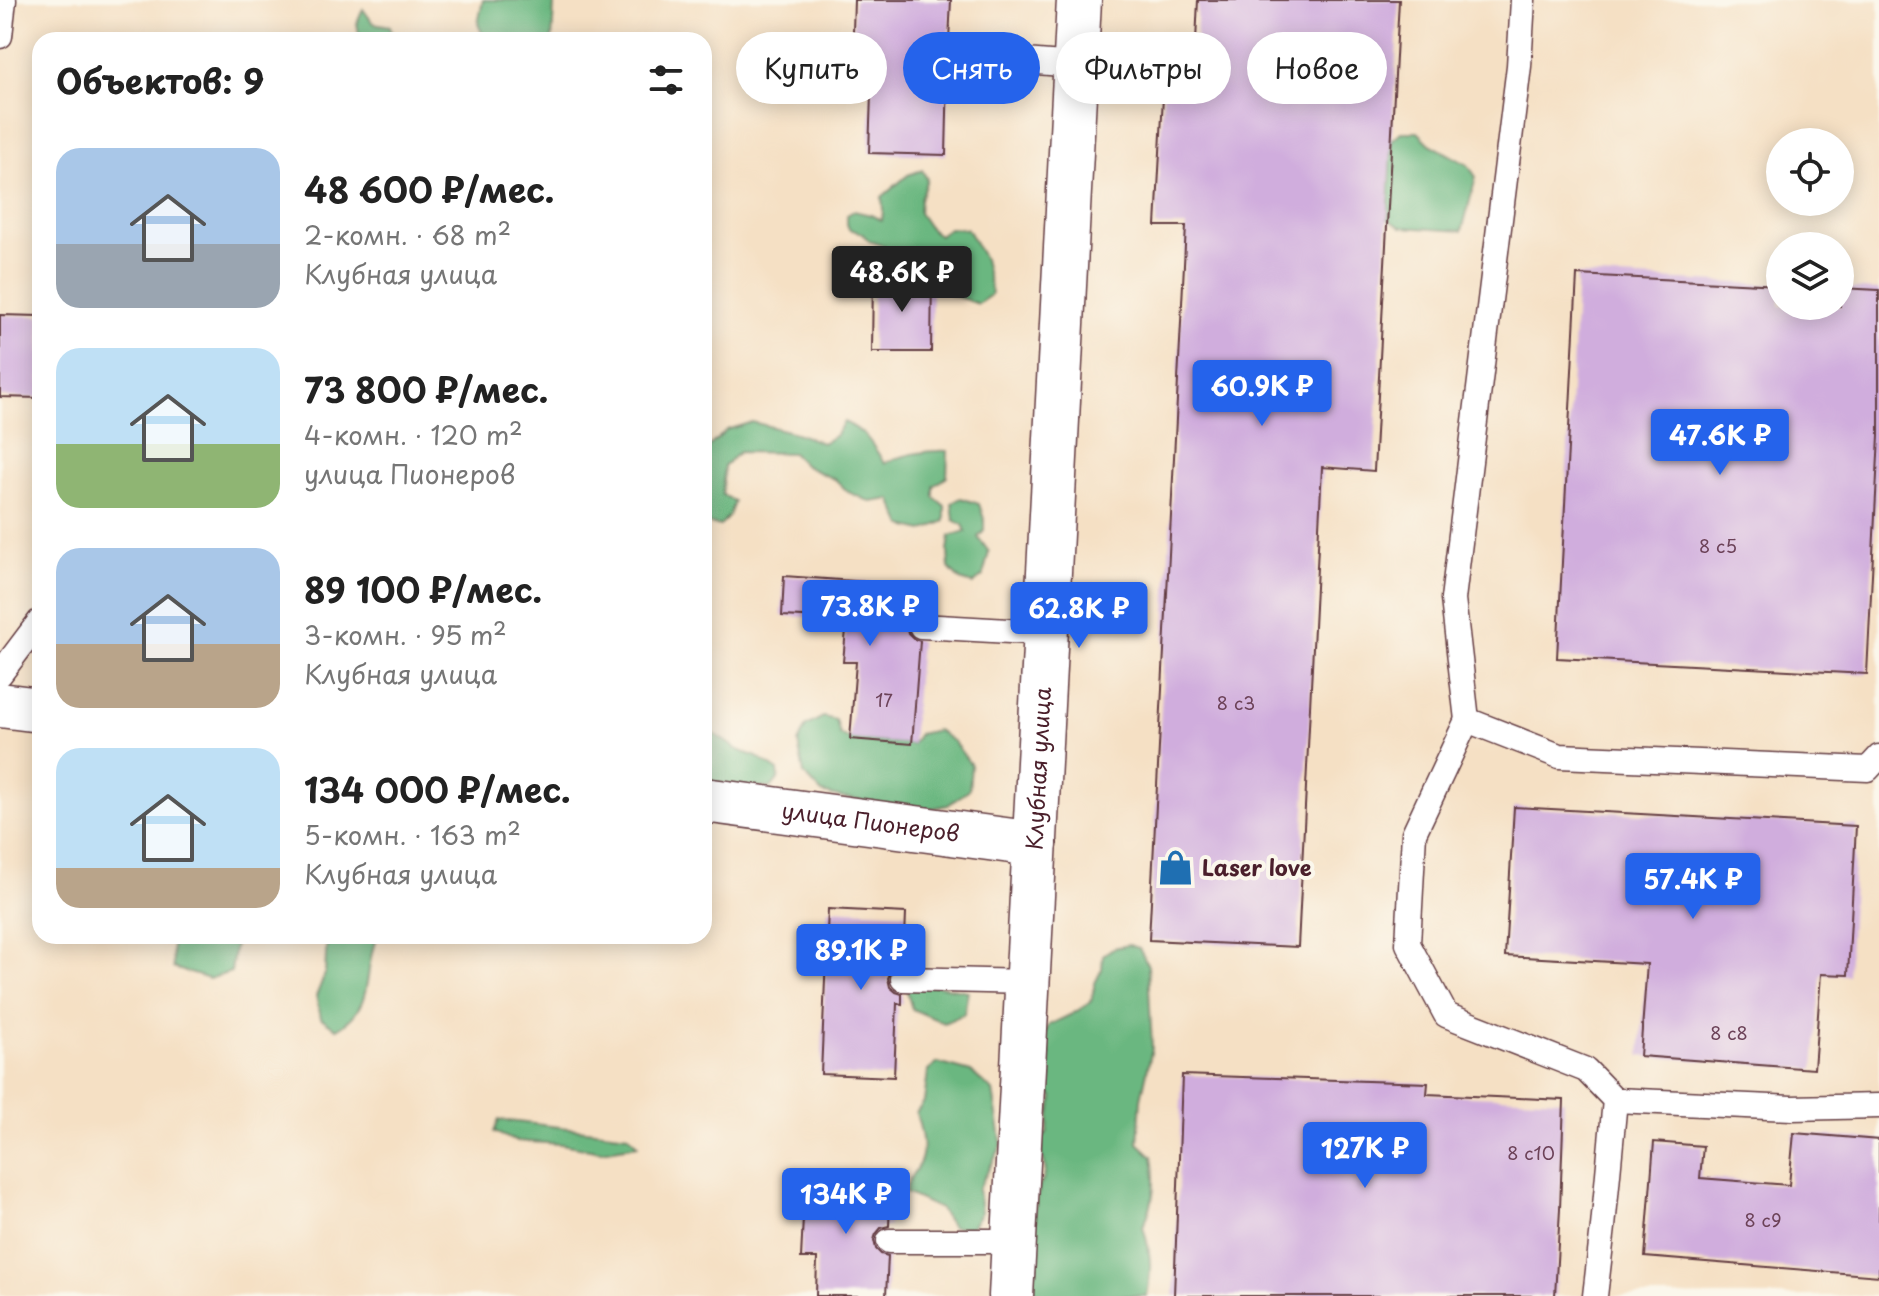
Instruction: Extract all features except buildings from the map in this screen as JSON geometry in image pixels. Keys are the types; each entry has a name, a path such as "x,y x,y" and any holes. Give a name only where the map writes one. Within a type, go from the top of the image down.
{"street":[{"name":"Клубная улица","path":"1077,32 1079,0"},
{"name":"Клубная улица","path":"1011,1296 1073,104"},
{"path":"0,705 32,709"},
{"name":"улица Пионеров","path":"712,801 1035,844"}],"lane":[{"path":"0,36 4,0"},
{"path":"1523,0 1519,66 1453,599 1467,720 1414,833 1408,944 1446,1015 1586,1070 1615,1100 1792,1108 1879,1106"},
{"path":"921,626 1046,633"},
{"path":"0,674 32,632"},
{"path":"1467,720 1559,756 1868,769 1879,757"},
{"path":"903,979 1027,982"},
{"path":"1595,1296 1615,1100"},
{"path":"889,1241 1013,1241"}],"green space":[{"path":"483,0 553,0 552,32 482,32 478,24"},
{"path":"363,9 373,23 390,26 392,32 359,32 357,23"},
{"path":"1401,132 1418,132 1430,144 1468,165 1476,177 1462,231 1401,227 1388,219 1392,140"},
{"path":"922,170 927,179 919,213 930,229 939,235 949,228 967,229 984,259 992,294 978,304 949,294 932,275 895,263 884,246 849,229 847,215 854,211 882,221 882,197 908,175"},
{"path":"752,422 822,443 835,436 844,422 868,439 884,463 916,453 948,451 947,477 934,486 934,497 945,506 945,521 923,531 903,526 891,499 871,502 848,492 836,480 805,466 792,453 739,452 724,466 722,494 734,502 729,516 720,526 712,524 712,444 727,430"},
{"path":"961,498 979,504 984,531 978,537 989,552 983,576 973,584 960,580 949,568 950,536 966,531 954,520 952,503"},
{"path":"823,717 836,720 840,735 850,739 912,744 919,734 937,730 954,742 971,765 969,790 948,805 929,809 822,793 804,774 798,743 806,726"},
{"path":"712,732 778,771 779,778 771,788 712,785"},
{"path":"172,944 235,944 231,972 209,979 173,968"},
{"path":"327,944 375,944 363,999 350,1020 337,1029 321,1018 316,996 325,974"},
{"path":"1129,945 1139,948 1148,966 1152,1048 1141,1099 1138,1143 1152,1156 1154,1174 1154,1192 1143,1226 1150,1261 1147,1296 1018,1296 1045,1170 1036,1143 1047,1133 1053,1097 1042,1080 1040,1042 1049,1025 1091,1002 1102,969 1103,955 1113,948"},
{"path":"903,979 968,991 964,1014 944,1023 912,1009"},
{"path":"938,1063 971,1072 993,1091 1002,1145 978,1189 981,1212 971,1227 952,1227 940,1209 905,1193 922,1152 916,1113 924,1102 928,1071"},
{"path":"499,1120 629,1135 638,1145 601,1151 515,1141 494,1132"}],"place":[{"name":"Laser love","path":"1176,868"}]}
